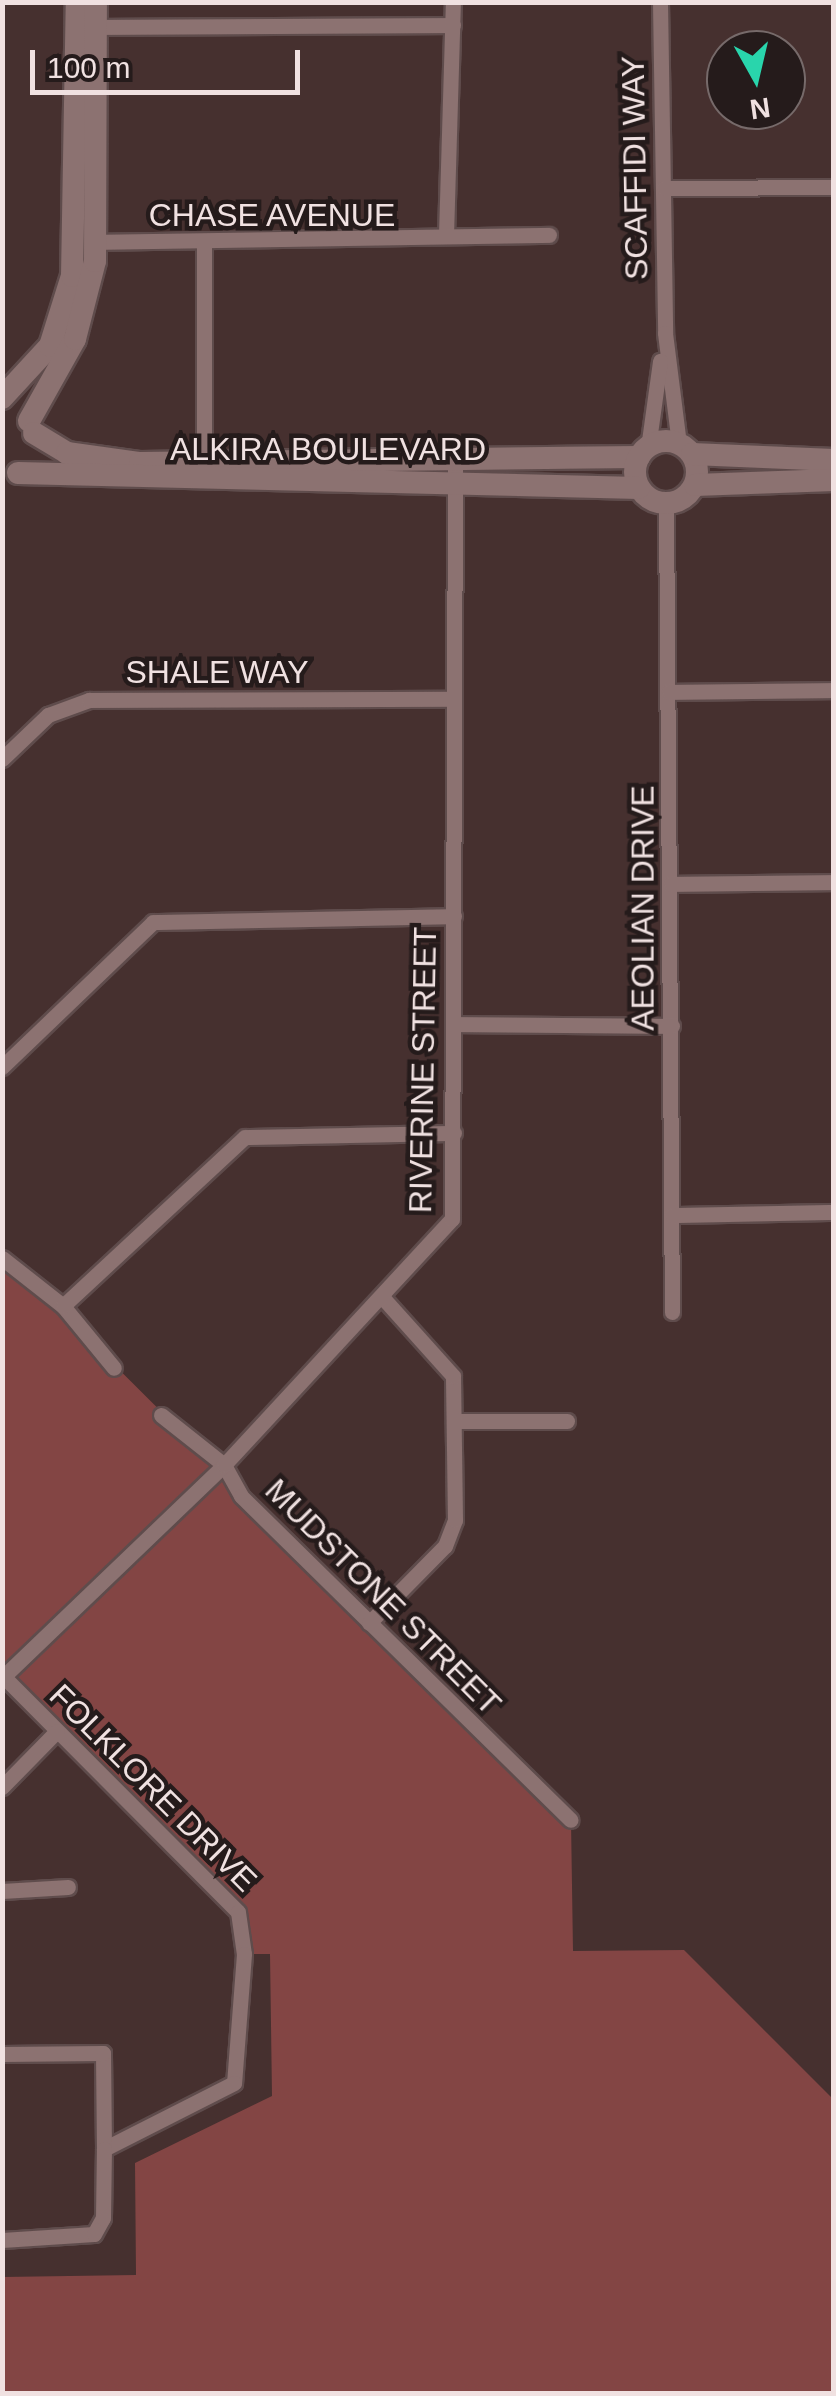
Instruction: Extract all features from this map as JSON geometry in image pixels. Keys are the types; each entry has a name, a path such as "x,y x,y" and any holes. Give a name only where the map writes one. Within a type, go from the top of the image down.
{"street":[{"path":"2,400 50,346 72,276 77,2"},
{"path":"446,235 452,2"},
{"name":"SCAFFIDI WAY","path":"660,2 665,333 686,449"},
{"path":"10,476 75,339 96,242 96,14 452,25"},
{"path":"664,188 834,187"},
{"name":"CHASE AVENUE","path":"96,242 424,243 446,235 549,236"},
{"path":"204,242 204,463"},
{"name":"SCAFFIDI WAY","path":"643,452 665,333"},
{"name":"ALKIRA BOULEVARD","path":"2,400 31,427 84,457 455,471 640,488"},
{"path":"695,485 686,449 834,460"},
{"name":"ALKIRA BOULEVARD","path":"10,476 455,471 686,449"},
{"path":"643,452 640,488 666,503 695,485 834,480"},
{"name":"RIVERINE STREET","path":"3,1675 224,1465 452,1220 455,471"},
{"name":"AEOLIAN DRIVE","path":"666,503 672,1312"},
{"path":"669,692 834,690"},
{"name":"SHALE WAY","path":"4,755 60,708 89,700 453,700"},
{"path":"671,884 834,882"},
{"path":"2,1066 153,922 454,916"},
{"path":"454,1024 672,1026"},
{"path":"63,1306 245,1137 454,1133"},
{"path":"672,1214 834,1212"},
{"path":"2,1258 63,1306 114,1368"},
{"path":"369,1622 450,1539 456,1420 449,1367 382,1298"},
{"name":"MUDSTONE STREET","path":"161,1416 224,1465 241,1496 571,1820"},
{"path":"456,1420 567,1420"},
{"name":"FOLKLORE DRIVE","path":"3,1675 244,1920 244,2048 234,2083 104,2149"},
{"path":"2,1788 57,1731"},
{"path":"2,1891 68,1887"},
{"path":"2,2054 103,2052 104,2149 103,2218 94,2234 2,2240"}],"shaded area":[{"path":"2,1253 571,1820 573,1951 684,1950 833,2099 833,2393 3,2393 3,2277 136,2275 135,2163 272,2096 270,1954 244,1954 244,1920 3,1677"}]}
